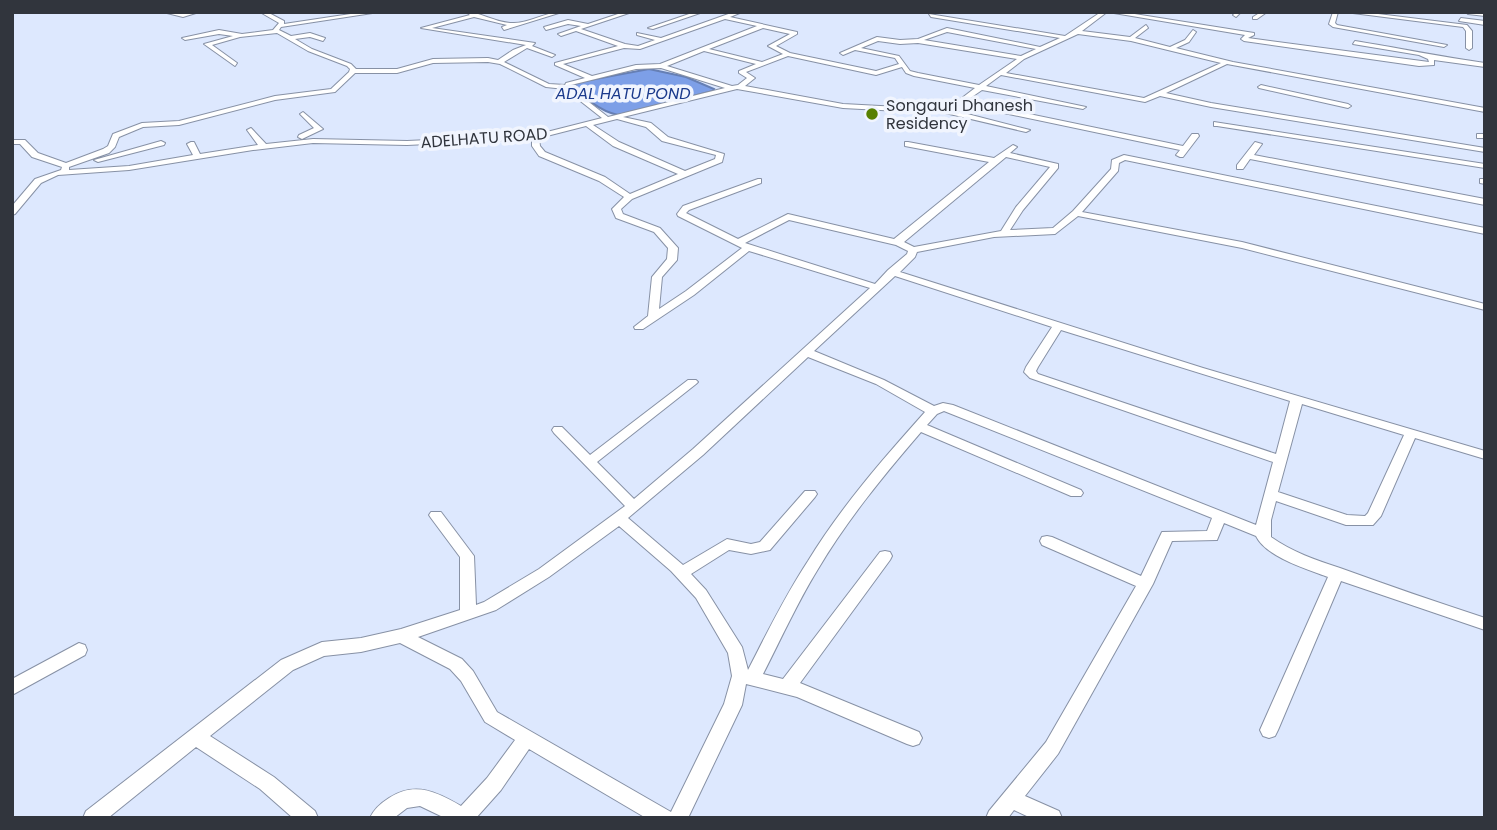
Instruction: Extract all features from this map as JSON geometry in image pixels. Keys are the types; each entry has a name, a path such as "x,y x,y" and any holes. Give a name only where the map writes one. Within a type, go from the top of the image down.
{"street":[{"path":"165,12 183,15 197,12"},
{"path":"262,12 281,21 278,28"},
{"path":"234,64 207,44 278,28 377,12"},
{"path":"504,28 560,12"},
{"path":"561,34 630,12"},
{"path":"651,28 701,12"},
{"path":"575,29 624,46 638,48 740,12"},
{"path":"956,12 993,18"},
{"path":"1108,12 1168,19 1300,42"},
{"name":"ADELHATU ROAD","path":"12,212 38,181 66,169 129,168 280,144 326,141 407,143 535,137 732,88 844,106 943,110 960,103 1038,48 1077,32 1108,12"},
{"path":"1255,18 1265,12"},
{"path":"1336,12 1332,23 1337,26 1444,45"},
{"path":"1350,12 1465,26 1469,31 1472,46"},
{"path":"1387,12 1485,23"},
{"path":"1468,12 1485,14"},
{"path":"499,62 515,51 533,44 424,28 470,14 512,25"},
{"path":"922,19 934,14 1064,37"},
{"path":"488,20 515,16"},
{"path":"726,18 795,33 771,46 788,54 876,73 903,65"},
{"path":"1395,18 1396,30"},
{"path":"546,29 568,22 588,25"},
{"path":"661,66 763,26"},
{"path":"1131,40 1146,27"},
{"path":"278,28 310,50 344,62 353,71 397,71 446,60 499,62 548,86 567,87 612,119 648,125 665,138 720,154 714,163 629,197 616,209 616,213 657,230 670,243 674,253 657,278 653,317"},
{"path":"918,41 947,30 1038,48"},
{"path":"1469,31 1477,32"},
{"path":"185,38 223,32 242,36"},
{"path":"1077,32 1131,40 1225,62 1485,110"},
{"path":"1170,49 1187,41 1193,32"},
{"path":"290,38 310,34 323,39"},
{"path":"639,34 663,40"},
{"path":"1249,34 1244,39 1380,59 1426,65 1432,64 1432,58"},
{"path":"843,53 874,39 918,41 1022,58"},
{"path":"1355,43 1485,65"},
{"path":"589,77 557,64 624,46"},
{"path":"529,47 552,55"},
{"path":"1380,59 1383,47"},
{"path":"853,48 901,59 908,72 916,75 1083,107"},
{"path":"702,49 762,64"},
{"path":"742,88 741,85 752,78 741,72 788,54"},
{"path":"1003,74 1145,100 1225,62"},
{"path":"567,87 589,77 640,66 661,66 732,88"},
{"path":"66,169 106,151 116,136 133,128 179,123 275,98 327,92 337,88 353,71"},
{"path":"1283,72 1260,88 1348,106"},
{"path":"1159,94 1485,150"},
{"path":"960,103 1185,149"},
{"path":"943,110 1026,130"},
{"path":"280,144 318,131 303,114"},
{"path":"589,124 616,144 683,175"},
{"path":"1217,124 1485,166"},
{"path":"251,130 262,146"},
{"path":"1172,165 1195,136"},
{"path":"535,137 542,154 602,178 629,197"},
{"path":"12,142 22,142 35,155 66,169 161,143"},
{"path":"191,144 198,157"},
{"path":"908,144 1005,154 1055,166 1019,209 1004,233"},
{"path":"1240,167 1258,144"},
{"path":"899,243 899,239 1005,154"},
{"path":"1248,156 1485,202"},
{"path":"738,243 788,216 899,243 913,250 1004,233 1055,231 1076,213 1115,169 1115,164 1121,157 1172,165 1485,231"},
{"path":"758,181 682,211 684,217 748,248 876,286"},
{"path":"1076,213 1242,245 1485,307"},
{"path":"639,327 748,248"},
{"path":"93,818 287,665 322,649 360,645 401,636 491,606 544,573 634,507 912,255 913,250"},
{"path":"891,272 1485,456"},
{"path":"1059,325 1032,367 1030,372 1034,376 1280,460"},
{"path":"806,352 880,382 933,411"},
{"path":"590,461 692,382"},
{"path":"1297,399 1270,494 1262,533 1266,542 1279,551 1337,573 1485,624"},
{"path":"678,818 746,677 822,549 933,411 949,408 1262,533"},
{"path":"920,427 1076,493"},
{"path":"558,430 634,507"},
{"path":"1270,494 1346,520 1368,521 1374,516 1410,433"},
{"path":"681,573 727,544 751,549 765,546 810,494"},
{"path":"436,515 467,556 468,614"},
{"path":"996,818 1052,748 1145,584 1167,536 1212,536 1220,516"},
{"path":"619,518 701,594 736,652 746,677"},
{"path":"1047,541 1145,584"},
{"path":"788,686 885,556"},
{"path":"1269,730 1337,573"},
{"path":"401,636 456,664 467,676 491,717 664,818"},
{"path":"12,688 79,650"},
{"path":"746,677 788,686 913,738"},
{"path":"196,737 267,783 307,818"},
{"path":"380,818 394,803 410,796 426,797 463,818 494,784 526,738"},
{"path":"1011,799 1052,818"}],"water":[{"name":"ADAL HATU POND","path":"649,69 686,77 714,89 618,115 593,103 574,83"}],"place":[{"name":"Songauri Dhanesh Residency","path":"872,114"}]}
